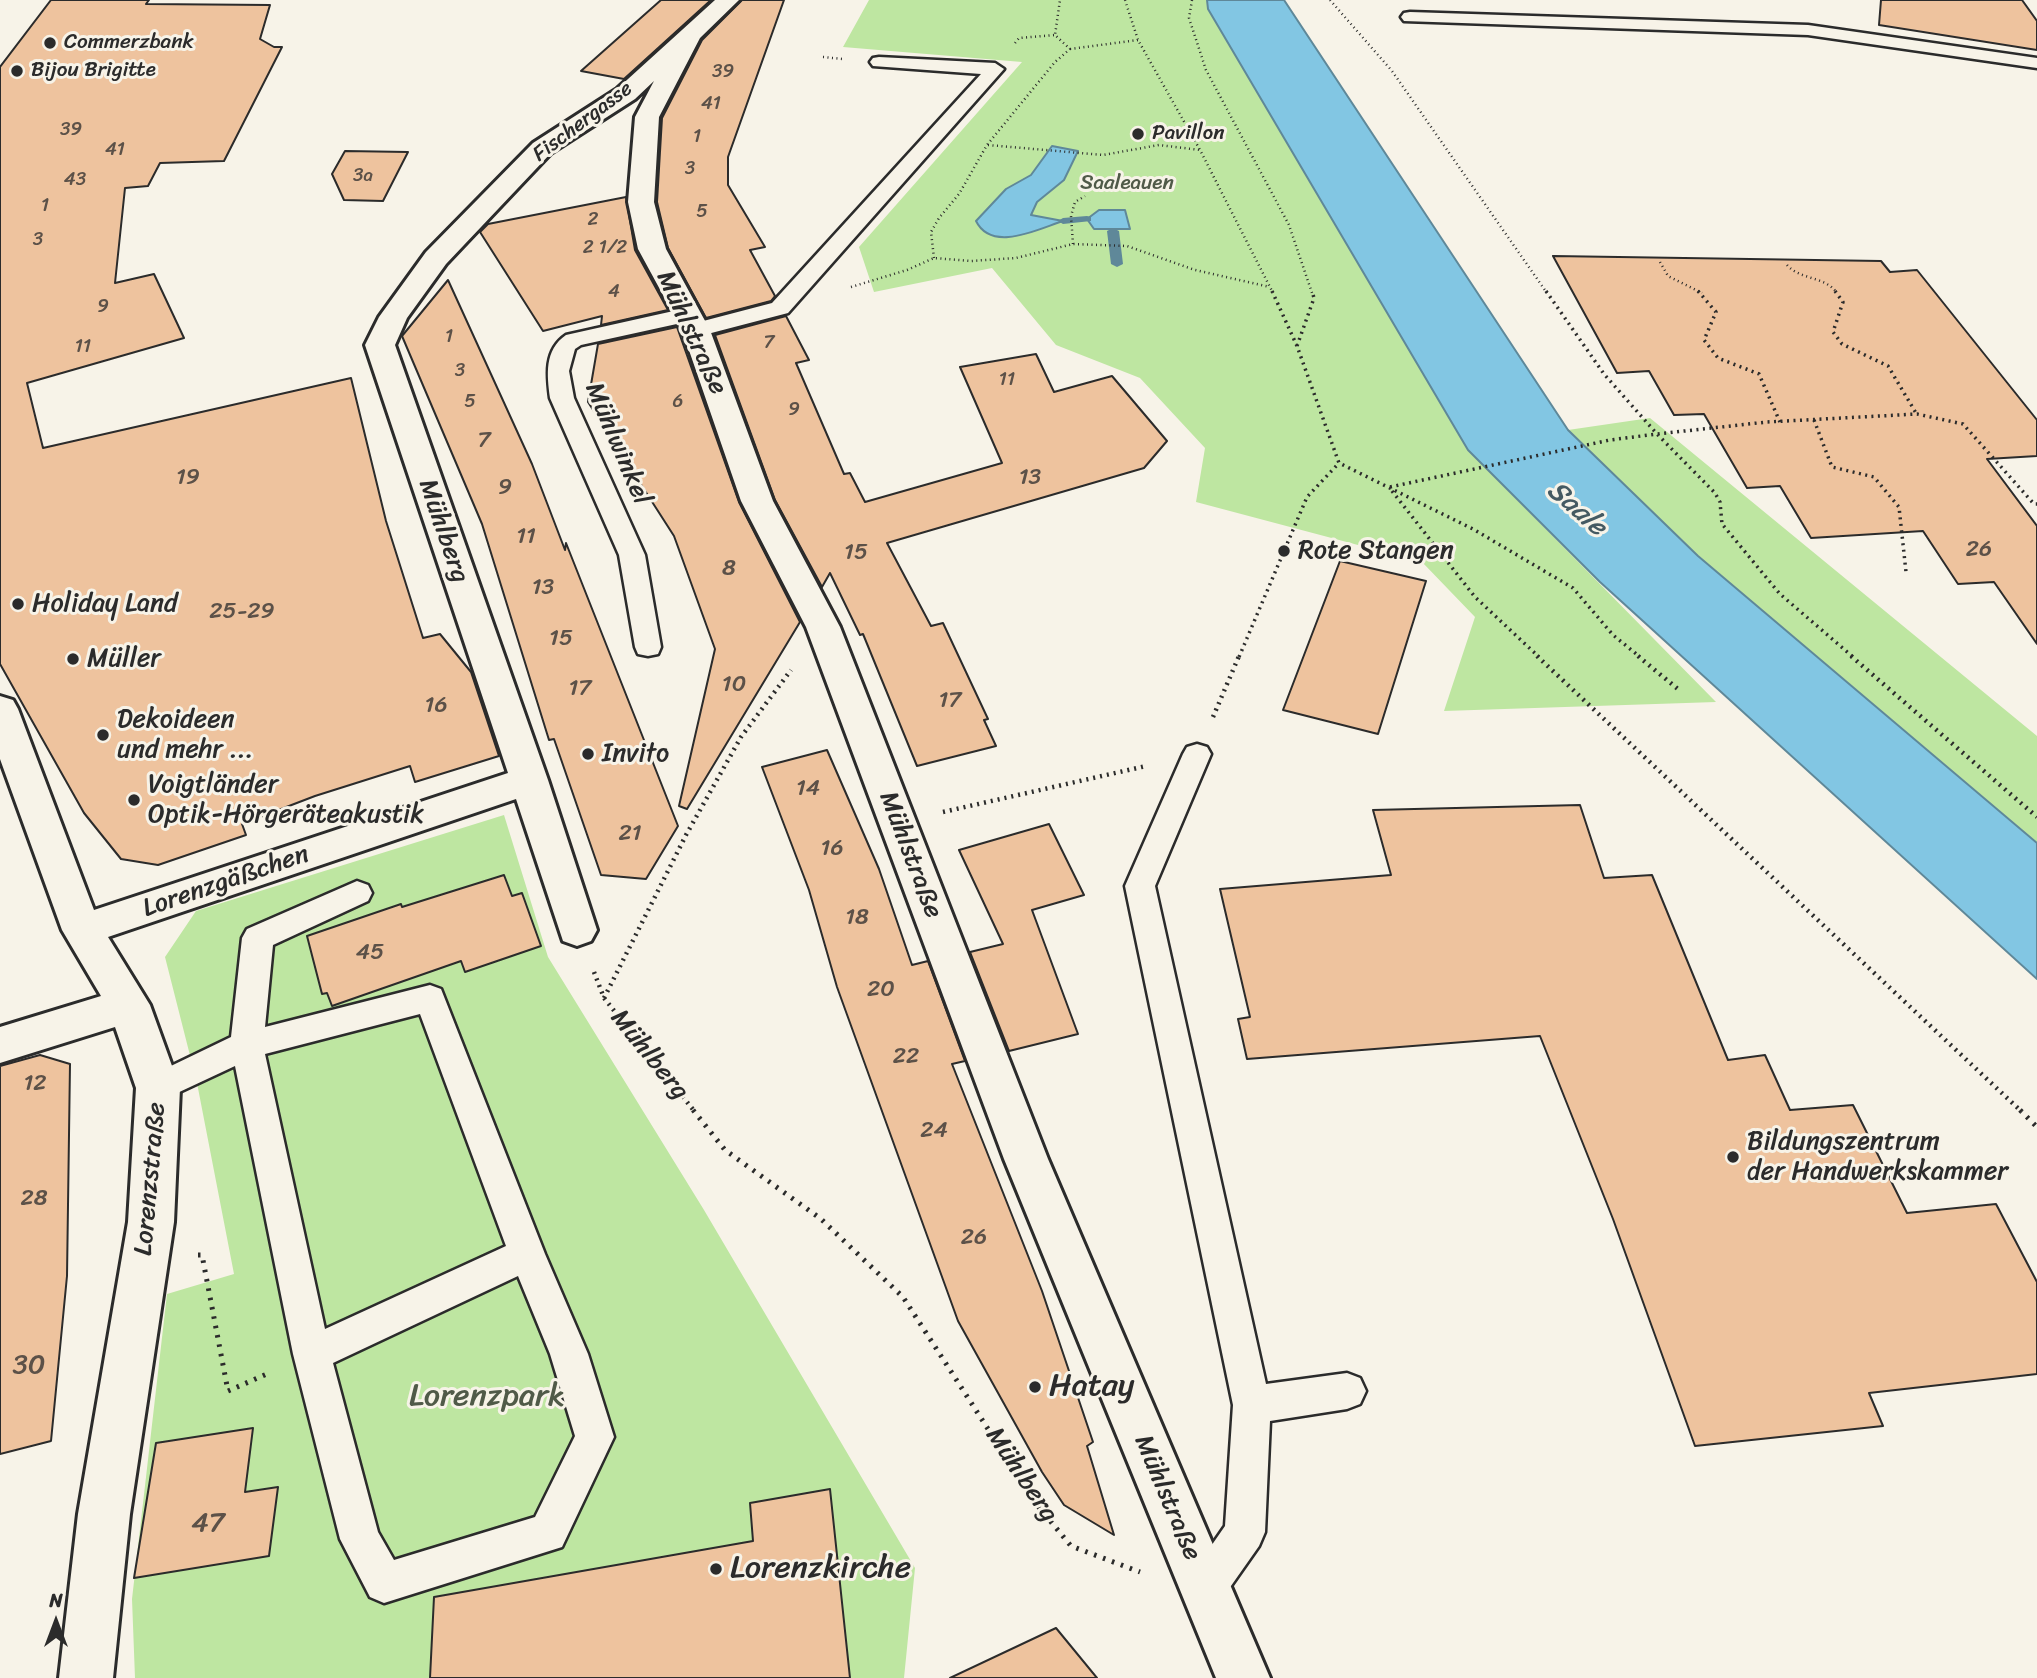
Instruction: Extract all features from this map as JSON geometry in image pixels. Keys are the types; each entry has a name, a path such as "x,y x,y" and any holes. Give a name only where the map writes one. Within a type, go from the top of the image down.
{"street":[{"name":"Fischergasse","path":"393,317 436,258 542,148 626,94 728,0"},
{"name":"Mühlstraße","path":"691,33 647,117 641,202 652,249 691,323 757,501 823,627 1026,1159 1243,1678"},
{"name":"Mühlberg","path":"393,317 380,345 529,780 577,930"},
{"name":"Lorenzstraße","path":"0,709 82,930 129,1005 158,1088 151,1222 104,1514 86,1678"},
{"name":"Lorenzgäßchen","path":"82,930 529,780"},
{"path":"0,1045 129,1005"}],"lane":[{"path":"1410,17 1808,30 2037,63"},
{"path":"691,323 780,308 995,69 878,62"},
{"name":"Mühlwinkel","path":"648,647 632,555 562,398 558,371 565,346 574,340 691,323"},
{"path":"1197,754 1140,886 1252,1405 1244,1532 1205,1589"},
{"path":"158,1088 247,1045 430,998 527,1254 569,1354 595,1437 548,1533 384,1583 360,1539 312,1354 247,1045 258,938 357,893"},
{"path":"312,1354 527,1254"},
{"path":"1252,1405 1347,1391"}],"path":[{"path":"1060,0 1055,35 1070,49"},
{"path":"1125,0 1138,40 1200,150 1271,288 1297,346 1339,463 1473,529 1573,588 1614,635 1679,690"},
{"path":"1192,0 1189,18 1206,70 1289,225 1314,299 1297,346"},
{"path":"1330,0 1392,71 1604,374 1657,434 1715,493 1720,502 1722,524 1780,594 2037,817"},
{"path":"934,258 930,232 958,194 987,145 1055,62 1070,49 1138,40"},
{"path":"987,145 1085,154 1113,153 1159,145 1200,150"},
{"path":"1073,244 1071,216 1075,202 1086,196"},
{"path":"780,308 907,270 934,258 971,261 1016,258 1073,244 1127,246 1195,270 1271,288"},
{"path":"1660,262 1668,276 1702,293 1716,312 1704,340 1718,358 1759,374 1780,422"},
{"path":"1787,265 1792,271 1831,285 1843,302 1833,332 1842,344 1888,366 1916,414"},
{"path":"1390,487 1610,440 1780,422 1916,414 1963,424 2035,504 2037,510"},
{"path":"1814,420 1832,467 1874,477 1899,507 1906,572"},
{"path":"898,823 1197,754 1307,497 1339,463"},
{"path":"1390,487 1475,597 1967,1058 2037,1127"},
{"path":"604,998 686,835 741,737 823,627"},
{"name":"Mühlberg","path":"577,930 604,998 725,1150 821,1219 903,1297 1037,1505 1071,1546 1124,1568 1205,1589"},
{"path":"145,1258 202,1255 228,1391 312,1354"}],"green space":[{"name":"Saaleauen","path":"869,0 1207,0 1208,9 1468,450 1716,702 1444,711 1475,617 1422,562 1196,502 1205,448 1140,378 1056,345 992,268 874,292 859,247 1022,62 843,47"},
{"path":"1650,418 2037,736 2037,843 1698,556 1568,430"},
{"name":"Lorenzpark","path":"504,815 548,957 704,1210 915,1568 904,1678 135,1678 132,1599 167,1294 234,1274 197,1083 165,957 196,911"}],"water":[{"name":"Saale","path":"1207,0 1284,0 1568,430 1698,556 2037,843 2037,979 1600,582 1468,450 1208,9"},
{"path":"1052,146 1078,151 1064,180 1037,202 1031,215 1063,221 1016,236 993,236 983,231 976,221 1006,189 1031,175"},
{"path":"1099,210 1125,210 1130,229 1094,229 1087,219"}],"building":[{"path":"51,0 149,0 146,4 270,5 260,39 274,47 282,47 224,161 160,163 148,186 125,188 115,283 154,274 184,338 27,383 43,448 351,378 386,521 423,638 440,634 471,672 499,756 415,782 410,766 315,796 242,824 246,835 158,865 121,859 84,813 0,664 0,67"},
{"path":"661,0 711,0 624,79 581,71"},
{"path":"742,0 784,0 728,157 728,185 765,247 750,250 775,296 771,301 706,318 668,248 657,202 662,118 702,40"},
{"path":"1881,0 2022,0 2037,21 2037,50 1879,25"},
{"path":"345,151 408,152 383,201 344,200 332,174"},
{"path":"626,197 635,250 668,310 601,325 602,316 543,331 480,232 488,224"},
{"path":"1553,256 1881,261 1890,272 1917,270 2037,420 2037,456 1987,459 2037,526 2037,644 1994,582 1958,584 1923,531 1811,538 1780,486 1747,488 1704,414 1674,415 1649,371 1617,373"},
{"path":"448,280 532,464 565,550 566,543 678,826 646,879 601,875 554,739 549,740 482,524 402,336"},
{"path":"786,316 809,360 796,363 844,474 850,473 865,502 1002,463 960,367 1036,354 1054,392 1112,376 1167,441 1144,468 887,543 931,626 943,623 988,719 984,720 996,746 917,766 863,634 860,635 830,573 822,587 775,500 715,335"},
{"path":"677,327 739,502 800,622 687,809 679,806 715,649 674,536 588,402 598,344"},
{"path":"1340,561 1426,581 1378,734 1283,710"},
{"path":"827,750 879,869 912,965 928,961 965,1061 952,1064 1042,1291 1093,1442 1087,1446 1114,1535 1064,1505 1042,1472 958,1321 837,987 809,890 762,767"},
{"name":"Bildungszentrum der Handwerkskammer","path":"1580,805 1604,878 1652,875 1728,1060 1765,1055 1790,1110 1853,1105 1907,1213 1996,1204 2037,1282 2037,1374 1869,1393 1883,1426 1695,1446 1613,1219 1540,1036 1247,1059 1238,1019 1250,1017 1220,889 1391,875 1373,810"},
{"path":"1049,824 1084,895 1032,910 1078,1034 1009,1051 970,952 1003,944 959,850"},
{"path":"504,875 512,896 522,893 541,946 465,972 461,961 332,1006 327,993 322,994 307,936 401,904 402,907"},
{"path":"40,1055 70,1064 67,1276 51,1441 0,1454 0,1066"},
{"path":"253,1428 245,1492 278,1487 269,1556 134,1578 156,1443"},
{"name":"Lorenzkirche","path":"830,1489 850,1678 430,1678 434,1597 753,1541 750,1503"},
{"path":"1056,1628 1097,1678 950,1678"}],"waterway":[{"path":"1063,221 1087,219"},
{"path":"1113,231 1117,264"}],"place":[{"name":"Commerzbank","path":"50,43"},
{"name":"Bijou Brigitte","path":"17,71"},
{"name":"Pavillon","path":"1138,134"},
{"name":"Rote Stangen","path":"1284,551"},
{"name":"Holiday Land","path":"18,604"},
{"name":"Müller","path":"73,659"},
{"name":"Dekoideen und mehr ...","path":"103,735"},
{"name":"Invito","path":"588,754"},
{"name":"Voigtländer Optik-Hörgeräteakustik","path":"134,800"},
{"name":"Bildungszentrum der Handwerkskammer","path":"1733,1157"},
{"name":"Hatay","path":"1035,1387"},
{"name":"Lorenzkirche","path":"716,1569"}]}
